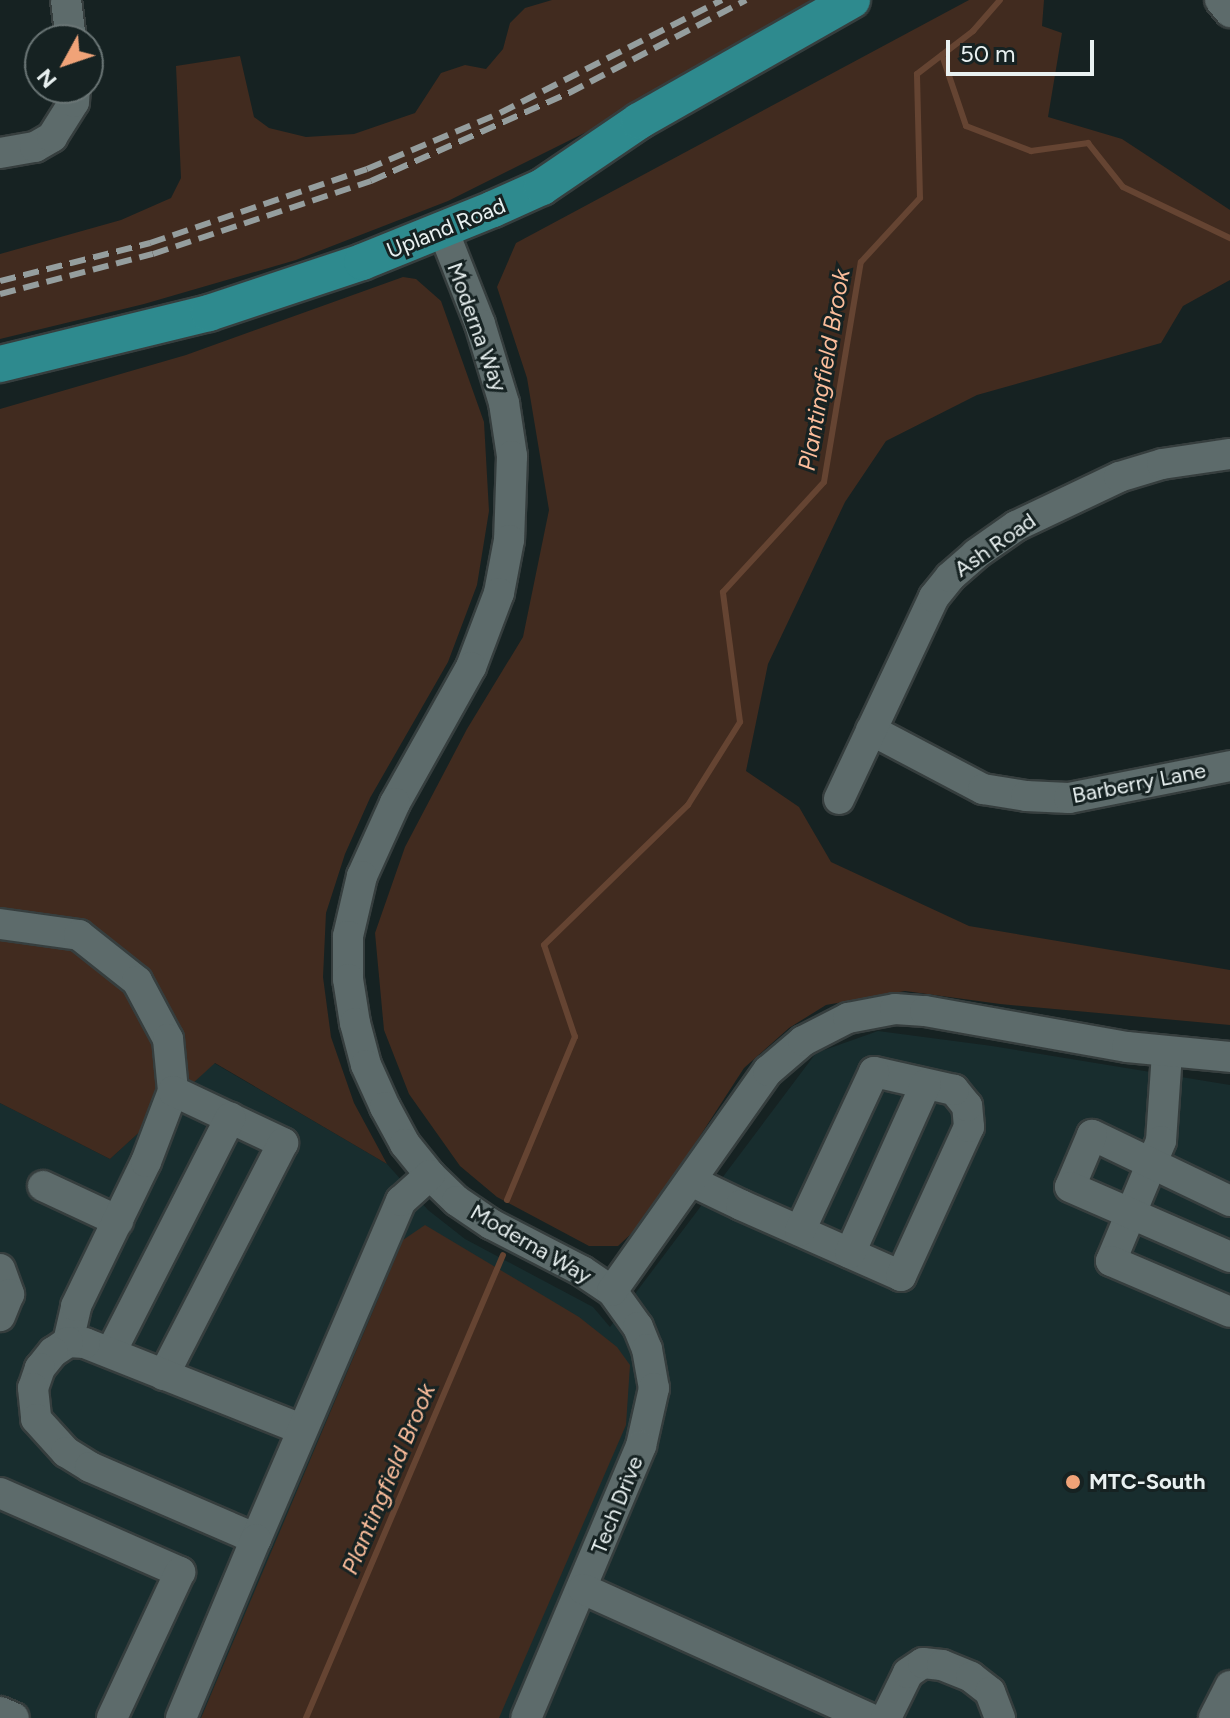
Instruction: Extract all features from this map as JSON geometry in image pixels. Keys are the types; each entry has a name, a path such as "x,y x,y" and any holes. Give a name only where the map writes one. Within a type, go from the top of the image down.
{"main road":[{"name":"Upland Road","path":"0,364 35,359 209,313 443,230 542,187 639,121 852,0"}],"street":[{"path":"66,0 69,24"},
{"path":"1220,0 1230,12"},
{"path":"0,153 35,147 52,137 73,104"},
{"name":"Moderna Way","path":"443,230 480,324 504,403 512,456 509,540 499,593 471,667 372,850 351,916 347,957 355,1023 366,1065 405,1144 430,1175 457,1201 491,1224 582,1271 612,1291 731,1120 784,1055 824,1028 870,1012 925,1011 1167,1053 1230,1057"},
{"name":"Ash Road","path":"839,799 934,597 950,577 976,554 1016,526 1119,477 1162,464 1230,454"},
{"name":"Barberry Lane","path":"871,730 970,783 1026,796 1069,798 1230,766"},
{"path":"0,924 79,935 137,981 168,1039 173,1091 118,1221 76,1306 68,1342"},
{"path":"1167,1053 1161,1141 1111,1261 1230,1312"},
{"path":"691,1181 800,1231 901,1276 969,1127 967,1106 954,1090 874,1072 800,1231"},
{"path":"850,1253 926,1084"},
{"path":"164,1375 283,1143 173,1091"},
{"path":"111,1352 230,1118"},
{"path":"1230,1201 1092,1135 1070,1187 1230,1257"},
{"path":"181,1718 301,1429 401,1201 430,1175"},
{"path":"43,1186 118,1221"},
{"path":"0,1269 9,1294 0,1316"},
{"name":"Tech Drive","path":"526,1718 641,1446 654,1388 647,1349 638,1327 612,1291"},
{"path":"256,1539 90,1467 66,1452 36,1419 33,1388 40,1368 53,1352 68,1342 85,1343 301,1429"},
{"path":"0,1493 180,1572 112,1718"},
{"path":"583,1589 869,1718"},
{"path":"886,1718 908,1673 923,1663 942,1665 971,1677 990,1692 1000,1718"},
{"path":"1214,1718 1230,1686"}],"shaded area":[{"path":"552,0 825,0 721,65 448,201 296,260 144,304 0,339 0,254 121,220 171,198 181,178 176,66 240,56 254,117 269,128 306,137 354,134 415,113 441,73 465,65 486,69 503,49 510,23 525,8"},
{"path":"969,0 1044,0 1042,26 1062,33 1048,117 1122,139 1230,210 1230,280 1183,306 1161,343 977,395 886,441 845,502 768,664 746,771 799,807 831,862 969,926 1230,970 1230,1025 1000,1004 905,991 826,1005 789,1028 744,1068 645,1221 618,1246 589,1246 497,1197 460,1166 409,1094 384,1030 375,933 405,847 467,729 523,637 549,510 527,378 497,287 516,243"},
{"path":"403,277 416,279 441,301 484,422 489,511 477,585 448,662 370,798 345,854 326,913 323,977 331,1037 354,1103 387,1164 215,1063 110,1159 0,1103 0,409 186,355"},
{"path":"878,1031 992,1046 1230,1085 1230,1718 0,1718 0,1103 110,1159 214,1063 387,1164 428,1210 465,1239 593,1307 610,1327 816,1053"},
{"path":"425,1225 579,1317 617,1347 630,1365 626,1425 499,1718 201,1718 403,1240"}],"waterway":[{"name":"Plantingfield Brook","path":"507,1200 575,1037 544,945 688,805 740,722 723,592 824,482 861,262 920,198 917,74 973,31 1000,0"},
{"path":"942,55 966,126 1031,151 1088,143 1123,187 1230,238"},
{"name":"Plantingfield Brook","path":"306,1718 503,1255"}],"railway":[{"path":"0,281 150,243 367,169 500,113 722,0"},
{"path":"0,294 153,254 371,181 569,93 746,0"}],"place":[{"name":"MTC-South","path":"1073,1482"}]}
